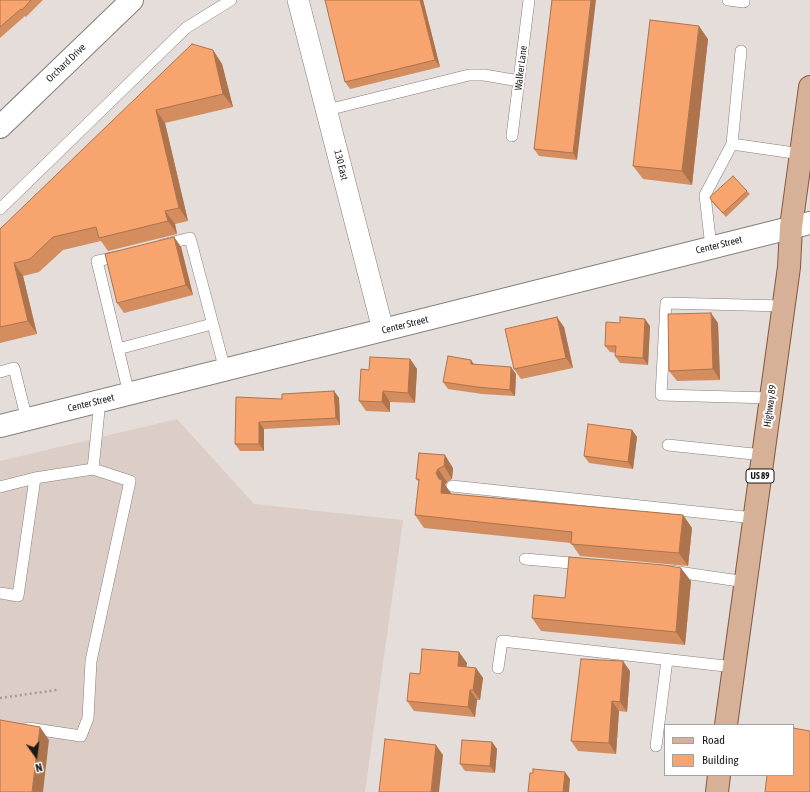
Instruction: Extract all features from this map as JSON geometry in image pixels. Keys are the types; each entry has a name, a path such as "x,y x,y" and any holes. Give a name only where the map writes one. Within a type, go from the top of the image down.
{"main road":[{"name":"Orchard Drive","path":"0,127 132,0"},
{"name":"Highway 89","path":"726,724 789,267 800,225 801,154 810,87"},
{"name":"Center Street","path":"0,426 800,225"},
{"path":"717,792 719,776"}],"street":[{"name":"130 East","path":"298,0 383,330"}],"lane":[{"path":"0,209 186,28 231,0"},
{"name":"Walker Lane","path":"512,136 529,0"},
{"path":"728,0 744,2 744,0"},
{"path":"711,247 705,195 732,144 741,51"},
{"path":"327,110 470,75 484,75 519,81"},
{"path":"732,144 801,154"},
{"path":"151,248 190,238 225,370"},
{"path":"128,254 97,261 129,394"},
{"path":"771,398 661,395 666,303 784,306"},
{"path":"118,349 212,324"},
{"path":"0,372 14,368 27,420"},
{"path":"93,469 100,401"},
{"path":"668,445 763,455"},
{"path":"0,487 35,478 93,469 130,481 91,661 88,718 81,736 26,728"},
{"path":"0,593 18,596 35,478"},
{"path":"452,486 754,518"},
{"path":"525,559 595,565"},
{"path":"658,570 746,582"},
{"path":"498,668 502,641 734,667"},
{"path":"581,665 583,650"},
{"path":"656,746 667,660"}],"path":[{"path":"0,698 57,690"}],"shaded area":[{"path":"177,419 254,504 403,520 365,792 0,792 0,461"}],"building":[{"path":"0,0 31,0 22,10 21,9 0,27"},
{"path":"325,0 420,0 435,60 345,82"},
{"path":"552,0 591,0 573,153 534,149"},
{"path":"650,20 699,26 682,171 633,166"},
{"path":"192,44 213,50 223,94 156,110 179,208 165,211 168,221 99,238 96,227 53,237 30,259 14,263 28,321 0,327 0,229"},
{"path":"733,176 747,191 723,213 710,197"},
{"path":"174,237 186,285 117,303 105,254"},
{"path":"711,313 713,369 669,371 668,314"},
{"path":"557,317 566,358 514,369 505,329"},
{"path":"620,317 645,319 643,358 615,356 616,346 605,346 606,322 620,323"},
{"path":"448,356 471,360 471,364 511,367 510,390 443,382"},
{"path":"370,357 410,359 408,393 383,391 382,402 359,401 361,369 369,370"},
{"path":"334,391 336,418 259,422 259,444 235,444 236,397 282,399 282,394"},
{"path":"588,424 632,430 628,462 584,456"},
{"path":"419,453 445,455 444,466 438,469 436,473 439,479 442,480 441,493 683,515 679,553 571,544 572,532 415,515 419,479 416,479"},
{"path":"569,557 664,565 681,568 676,632 532,618 534,595 565,598"},
{"path":"422,649 459,652 458,666 476,668 473,690 470,690 468,707 407,701 410,673 420,674"},
{"path":"581,659 623,661 620,702 612,701 609,743 571,741"},
{"path":"0,720 40,727 32,792 0,792"},
{"path":"794,728 810,731 810,792 765,792 767,776 794,776"},
{"path":"385,739 436,745 431,792 379,792"},
{"path":"462,740 492,742 490,766 460,764"},
{"path":"533,769 565,772 563,792 528,792 530,773 533,773"}]}
